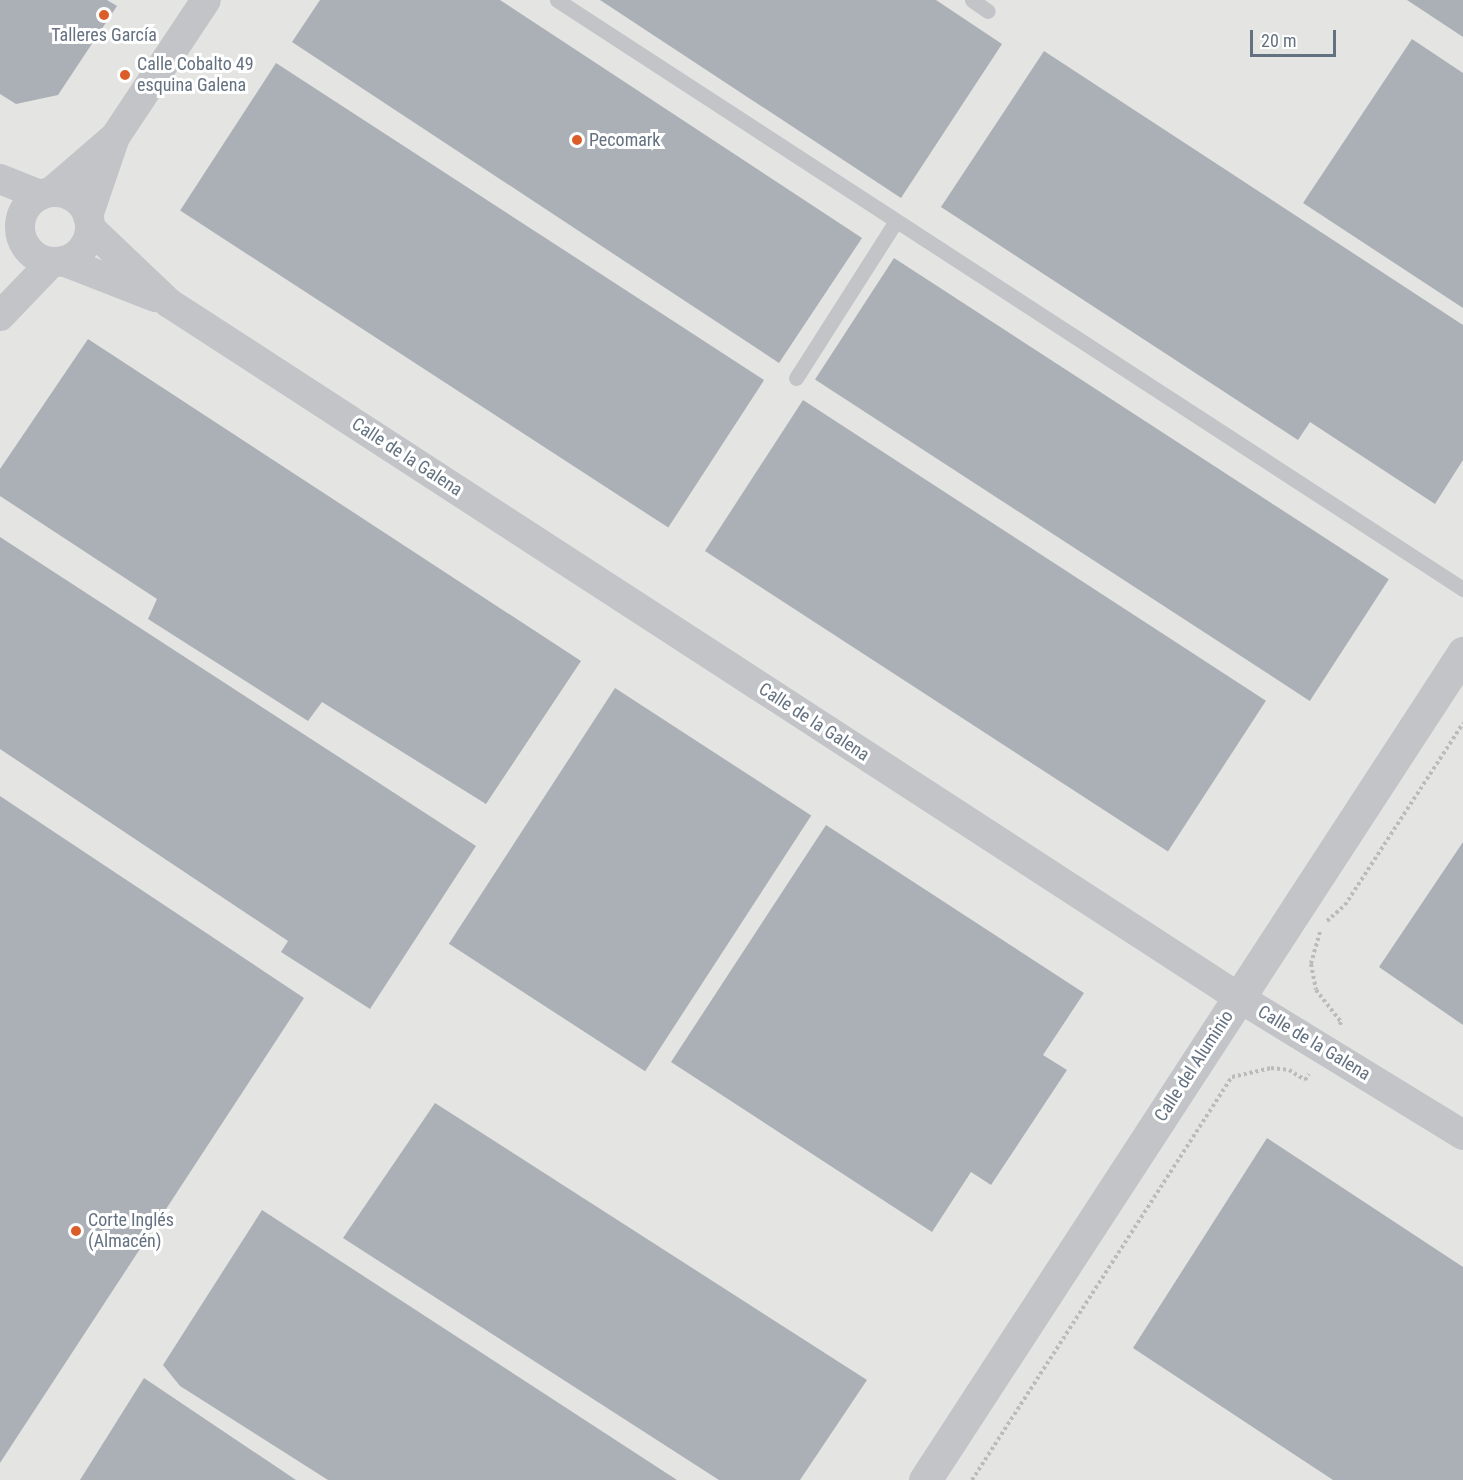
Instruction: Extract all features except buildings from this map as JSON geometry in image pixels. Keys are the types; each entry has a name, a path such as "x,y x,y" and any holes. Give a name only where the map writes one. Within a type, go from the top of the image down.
{"street":[{"path":"0,309 15,231 23,212 114,137 206,0"},
{"path":"0,316 58,261 82,249 114,137"},
{"path":"0,179 45,194 74,197 89,222"},
{"name":"Calle de la Galena","path":"89,222 169,303"},
{"path":"15,231 41,259 58,261"},
{"name":"Calle de la Galena","path":"58,261 169,303 1238,997 1463,1135"},
{"name":"Calle del Aluminio","path":"925,1480 1463,653"}],"lane":[{"path":"557,0 1463,589"},
{"path":"972,0 988,11"},
{"path":"796,378 896,220"}],"path":[{"path":"1341,1022 1316,990 1311,964 1322,926 1345,905 1463,723"},
{"path":"972,1480 1232,1077 1271,1068 1289,1070 1305,1080"}],"shaded area":[{"path":"0,0 1463,0 1463,1480 0,1480"}],"place":[{"name":"Talleres García","path":"104,15"},
{"name":"Calle Cobalto 49 esquina Galena","path":"125,75"},
{"name":"Pecomark","path":"577,140"},
{"name":"Corte Inglés (Almacén)","path":"76,1231"}]}
